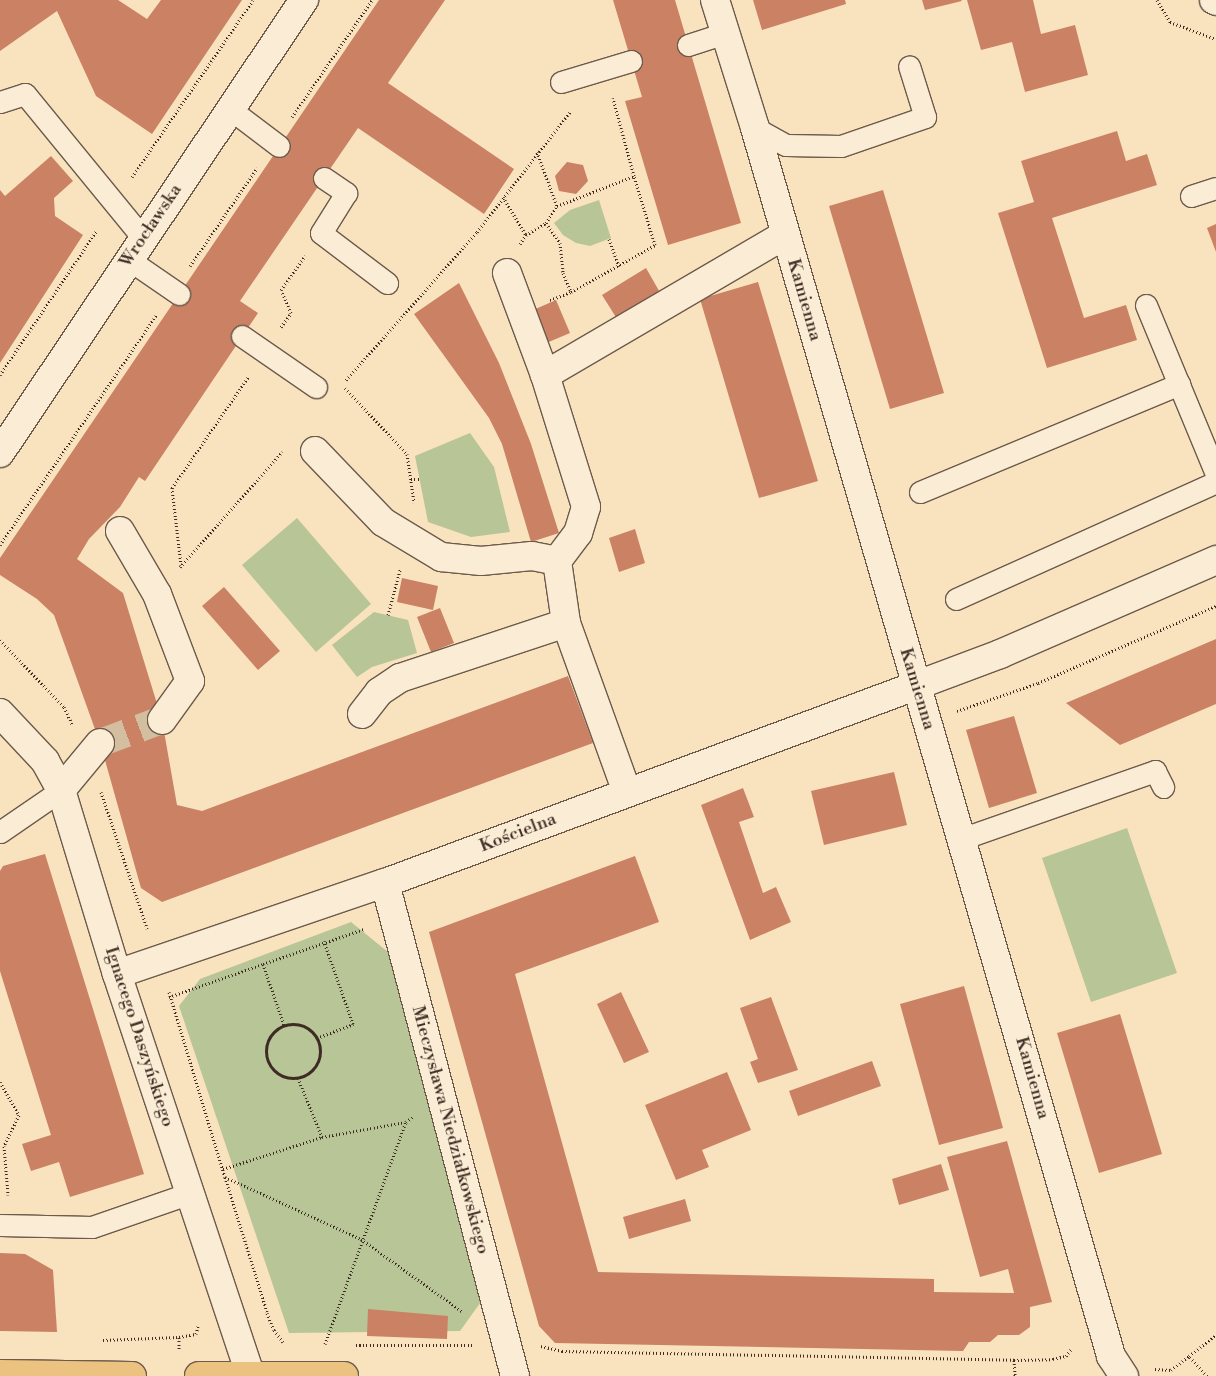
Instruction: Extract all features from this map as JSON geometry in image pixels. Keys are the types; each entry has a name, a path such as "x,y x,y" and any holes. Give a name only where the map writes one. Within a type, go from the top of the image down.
{"main road":[{"path":"0,1374 132,1376"},
{"path":"199,1376 344,1376"}],"street":[{"name":"Wrocławska","path":"0,453 304,0"},
{"name":"Kamienna","path":"715,0 755,128 1111,1356 1124,1376"},
{"path":"545,375 786,235"},
{"path":"507,274 545,375 586,507 578,533 557,561 566,623 627,792"},
{"path":"315,451 383,522 441,557 481,561 532,556 557,561"},
{"path":"120,531 157,594 190,680 162,720"},
{"name":"Kościelna","path":"117,974 162,957 385,883 916,686 1000,654 1216,560"},
{"path":"362,714 379,692 400,678 566,623"},
{"name":"Ignacego Daszyńskiego","path":"4,725 45,761 61,790 117,974 251,1375"},
{"path":"61,790 100,743"},
{"name":"Mieczysława Niedziałkowskiego","path":"385,883 515,1376"}],"lane":[{"path":"688,45 725,33"},
{"path":"561,82 631,61"},
{"path":"755,128 786,145 841,146 925,117 909,66"},
{"path":"0,102 26,94 136,248 179,294"},
{"path":"230,109 280,146"},
{"path":"324,178 346,193 321,233 387,283"},
{"path":"1191,196 1216,188"},
{"path":"1146,305 1216,474"},
{"path":"242,336 326,389"},
{"path":"920,492 1179,384"},
{"path":"956,599 1216,482"},
{"path":"962,839 1155,771 1162,787"},
{"path":"0,832 61,790"},
{"path":"5,1225 92,1227 190,1193"}],"path":[{"path":"1157,0 1170,22 1216,39"},
{"path":"326,389 477,232 537,152 606,69"},
{"path":"521,311 571,292 654,245 606,69"},
{"path":"537,152 557,206"},
{"path":"507,274 512,256 526,235 546,223 557,206 634,176"},
{"path":"503,197 526,235"},
{"path":"546,223 560,243 562,273 571,292"},
{"path":"181,566 172,488 291,313 281,290 321,233"},
{"path":"609,238 619,266"},
{"path":"157,594 289,444"},
{"path":"411,479 419,479"},
{"path":"956,720 954,712 1038,683 1216,606"},
{"path":"170,997 324,941 370,928"},
{"path":"317,1038 353,1024 324,941"},
{"path":"162,957 170,997 268,1313"},
{"path":"263,964 284,1025"},
{"path":"284,1025 303,1025 317,1038 320,1046 318,1062 298,1078 280,1076 267,1062 266,1044 269,1036 284,1025"},
{"path":"298,1078 322,1137"},
{"path":"0,1082 19,1115 4,1146 5,1225"},
{"path":"222,1169 322,1137 406,1122 441,1097"},
{"path":"334,1345 324,1345 361,1239 406,1122"},
{"path":"225,1177 361,1239 469,1317"},
{"path":"354,1345 489,1345 504,1332 531,1326 541,1346 562,1351 1014,1360 1066,1356 1072,1351 1073,1343"},
{"path":"1152,1368 1171,1370 1216,1335"},
{"path":"1189,1356 1207,1376"},
{"path":"1014,1360 1015,1376"}],"green space":[{"path":"599,200 611,238 590,246 576,243 563,235 554,223 570,210"},
{"path":"470,433 494,467 510,532 471,537 428,522 415,456"},
{"path":"297,518 371,604 316,652 242,565"},
{"path":"374,612 408,620 417,653 372,667 357,677 332,645"},
{"path":"1127,828 1177,973 1091,1002 1042,858"},
{"path":"351,922 388,952 483,1299 460,1331 289,1333 179,1006 200,979"}],"building":[{"path":"0,0 118,0 147,19 161,0 242,0 152,134 96,96 57,11 0,51"},
{"path":"379,0 445,0 388,83 514,169 484,214 358,128 240,301 258,313 145,481 139,477 120,507 89,539 77,559 123,593 162,720 177,805 202,811 568,676 593,743 162,902 141,888 101,746 54,615 37,599 0,575 0,558"},
{"path":"613,0 675,0 741,223 668,245 625,101 642,97"},
{"path":"753,0 845,0 846,4 762,30"},
{"path":"922,0 961,0 962,1 925,10"},
{"path":"967,0 1033,0 1041,34 1075,25 1088,75 1025,92 1012,42 981,50"},
{"path":"1117,131 1126,161 1147,154 1157,185 1052,218 1084,318 1126,305 1137,340 1047,368 998,213 1034,202 1021,161"},
{"path":"51,156 73,181 54,198 55,216 83,235 0,363 0,190 5,196"},
{"path":"567,162 583,165 588,181 576,194 559,191 555,176"},
{"path":"883,190 944,393 890,409 829,206"},
{"path":"1216,224 1216,252 1207,228"},
{"path":"646,268 662,296 619,322 602,295"},
{"path":"758,282 818,481 759,498 700,299"},
{"path":"459,283 499,363 531,444 559,533 531,542 502,444 489,418 414,314"},
{"path":"556,300 570,333 544,344 531,311"},
{"path":"635,529 645,563 619,572 609,538"},
{"path":"402,578 438,586 433,610 397,602"},
{"path":"224,587 280,651 258,670 202,606"},
{"path":"440,608 454,643 431,652 417,617"},
{"path":"1216,639 1216,704 1120,745 1066,703"},
{"path":"1014,716 1037,793 989,808 966,730"},
{"path":"894,772 907,825 824,845 811,791"},
{"path":"743,788 754,817 739,822 763,893 776,887 791,922 750,940 701,805"},
{"path":"45,854 144,1174 70,1197 59,1162 31,1171 22,1144 51,1135 0,971 0,871 3,866"},
{"path":"635,856 659,922 515,974 598,1272 934,1279 934,1292 1014,1293 1008,1269 980,1277 947,1157 1007,1141 1052,1302 1030,1307 1030,1327 1019,1335 998,1335 990,1342 969,1342 963,1351 555,1343 539,1326 429,932"},
{"path":"964,986 1003,1128 939,1145 900,1004"},
{"path":"621,992 649,1052 624,1063 597,1004"},
{"path":"771,997 798,1070 758,1083 750,1062 758,1059 740,1008"},
{"path":"1120,1014 1162,1154 1099,1173 1057,1033"},
{"path":"872,1061 881,1086 798,1116 789,1091"},
{"path":"727,1072 751,1130 702,1150 709,1167 676,1180 645,1105"},
{"path":"941,1164 949,1190 899,1205 892,1179"},
{"path":"685,1199 691,1221 629,1239 623,1217"},
{"path":"0,1253 25,1254 53,1270 57,1332 0,1331"},
{"path":"368,1309 448,1316 447,1339 367,1336"}],"tunnel":[{"path":"100,743 162,720"}]}
